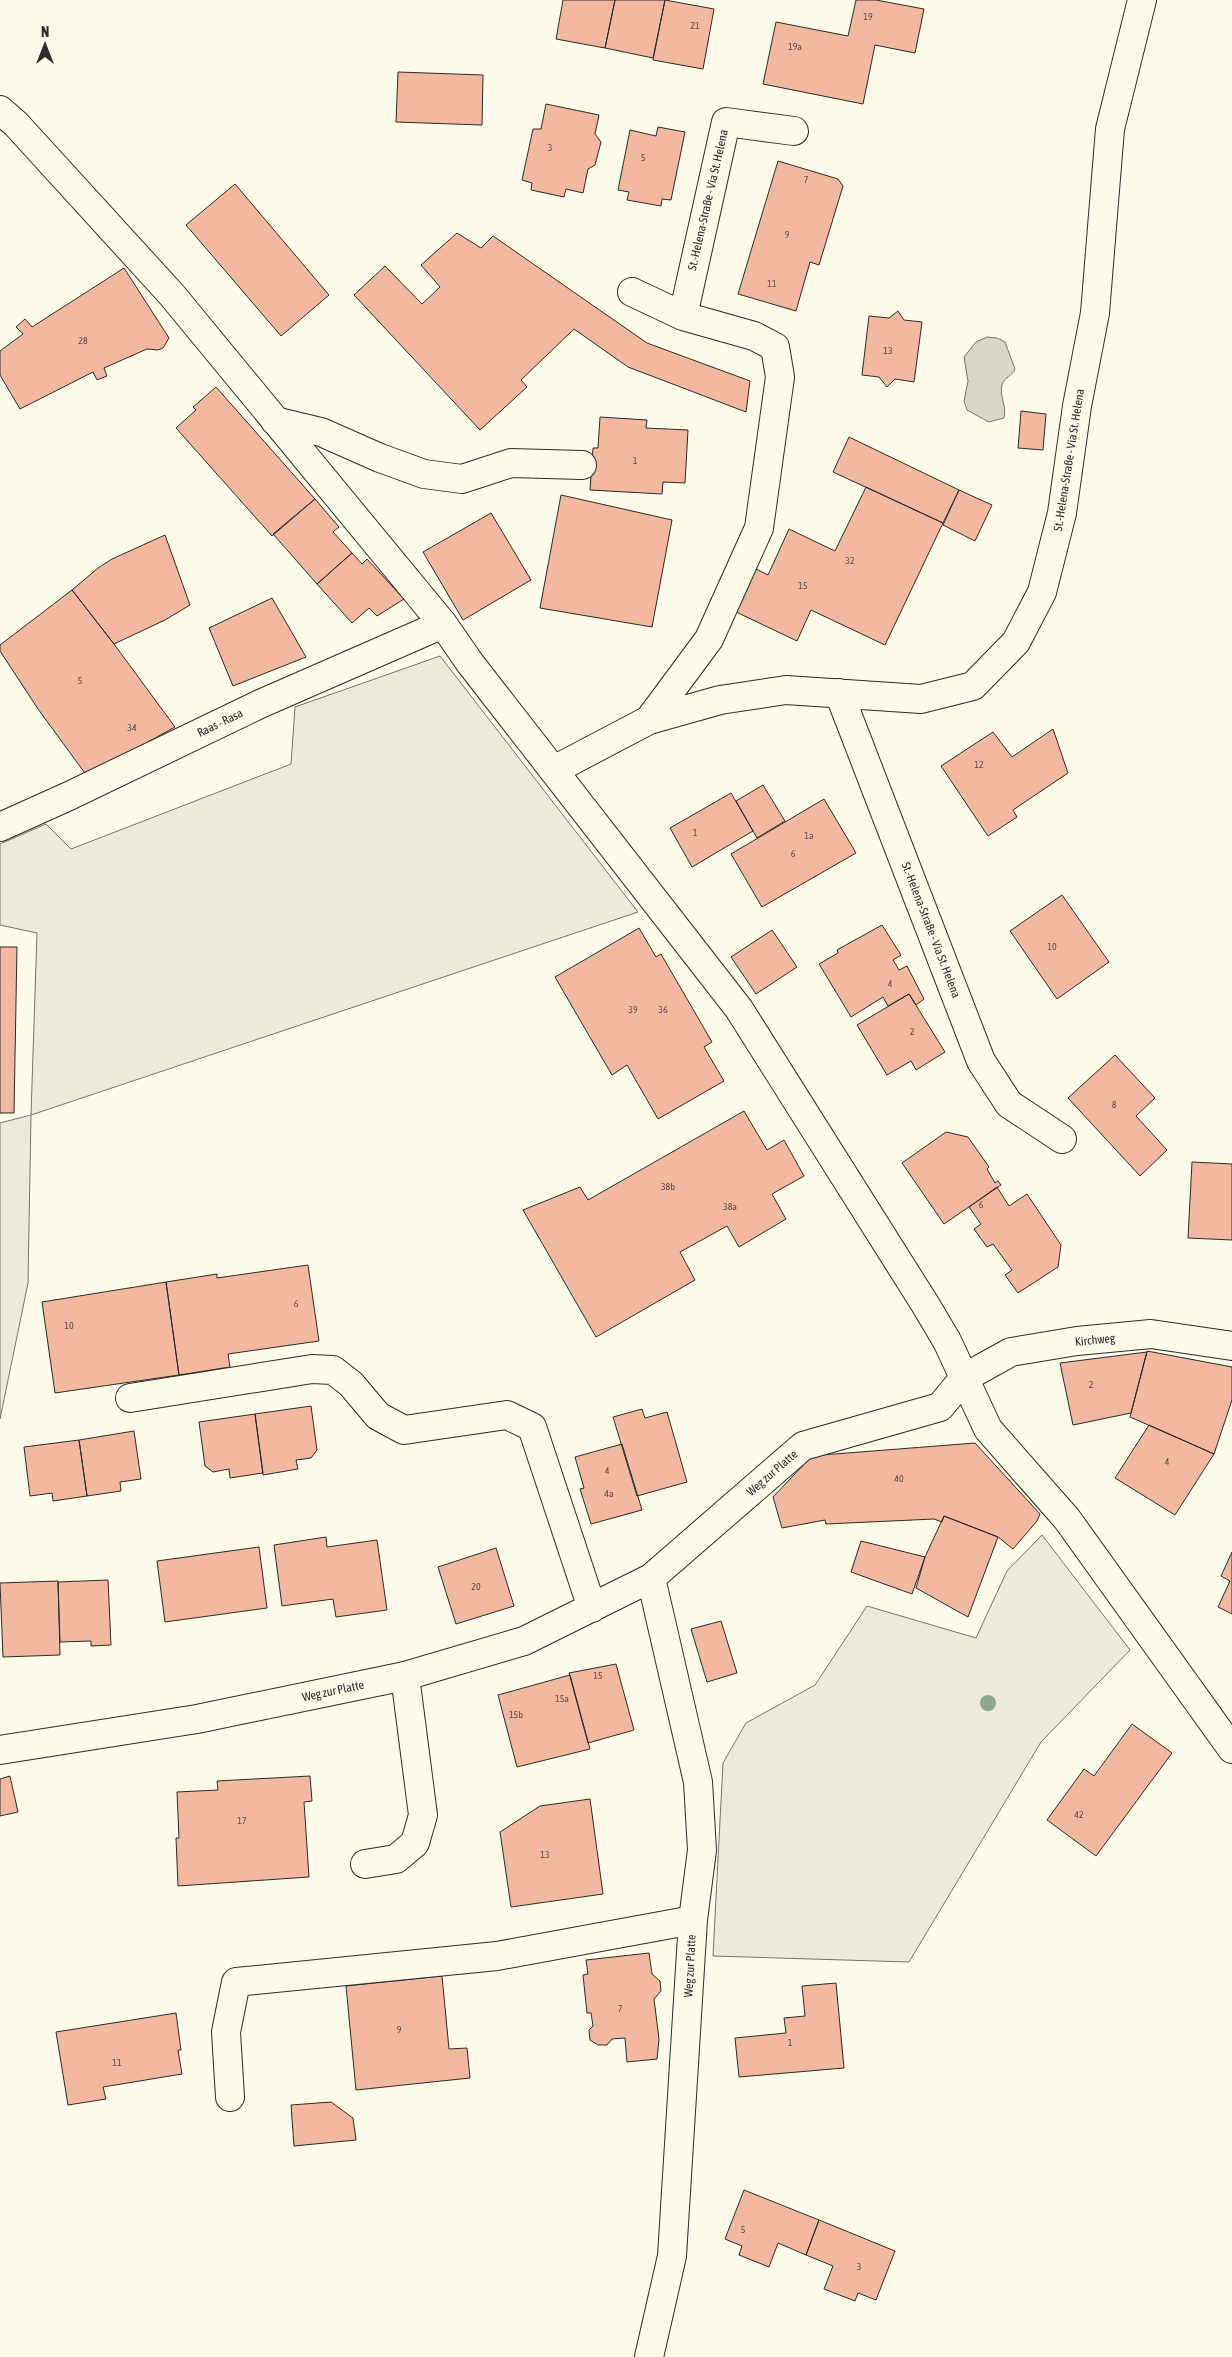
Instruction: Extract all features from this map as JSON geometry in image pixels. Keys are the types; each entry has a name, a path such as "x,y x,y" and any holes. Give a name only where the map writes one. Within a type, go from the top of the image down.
{"street":[{"name":"St.-Helena-Straße - Via St. Helena","path":"554,770 650,720 720,700 786,690 839,692 921,699 973,686 1016,642 1042,592 1062,513 1077,406 1094,313 1110,129 1142,0"},
{"path":"0,110 16,124 172,295 443,624 470,663 739,1009 925,1304 947,1342 988,1429 1067,1519 1232,1749"},
{"name":"St.-Helena-Straße - Via St. Helena","path":"682,316 726,122 794,131"},
{"name":"St.-Helena-Straße - Via St. Helena","path":"632,292 682,316 754,336 775,347 780,378 759,528 709,639 650,720"},
{"path":"275,421 321,432 380,458 424,474 462,478 512,463 582,465"},
{"name":"Raas - Rasa","path":"0,826 69,796 260,704 443,624"},
{"name":"St.-Helena-Straße - Via St. Helena","path":"839,692 982,1061 1009,1104 1062,1139"},
{"name":"Kirchweg","path":"964,1378 1011,1352 1077,1342 1151,1334 1232,1346"},
{"path":"130,1398 312,1369 333,1370 352,1384 378,1416 404,1430 507,1415 532,1426 592,1608"},
{"name":"Weg zur Platte","path":"0,1750 197,1719 405,1676 524,1640 651,1578 803,1446 940,1407 964,1378"},
{"name":"Weg zur Platte","path":"649,2357 672,2256 693,1920 702,1850 698,1782 651,1578"},
{"path":"365,1864 396,1859 415,1843 423,1815 405,1676"},
{"path":"230,2097 226,2032 236,1982 497,1956 693,1920"}],"shaded area":[{"path":"987,337 997,338 1005,342 1015,369 1005,380 1001,389 1005,409 1004,418 989,422 967,410 964,401 968,381 964,357 976,342"},
{"path":"440,656 638,912 31,1115 37,933 0,925 0,844 46,824 71,849 291,764 295,707"},
{"path":"31,1115 28,1283 0,1419 0,1123"},
{"path":"1042,1535 1130,1650 1041,1742 909,1962 713,1956 723,1763 746,1723 815,1685 867,1606 976,1638 1007,1571"}],"building":[{"path":"563,0 615,0 605,48 556,39"},
{"path":"615,0 665,0 653,58 605,48"},
{"path":"665,0 714,9 703,69 653,60"},
{"path":"856,0 876,0 924,9 915,53 875,45 863,104 763,84 776,22 848,36"},
{"path":"398,72 483,75 482,125 396,122"},
{"path":"546,104 599,115 595,134 601,142 595,165 588,169 583,193 566,189 564,197 531,190 532,183 522,180 533,129 541,129"},
{"path":"658,127 685,132 671,200 662,199 661,206 627,200 629,192 618,190 630,130 656,136"},
{"path":"778,161 838,179 843,186 819,265 810,262 796,311 738,294"},
{"path":"235,184 329,295 281,336 186,225"},
{"path":"457,233 481,248 493,236 647,343 750,381 746,412 628,367 574,329 521,380 527,387 480,430 354,295 385,266 422,304 440,287 421,265"},
{"path":"124,268 169,338 163,348 158,350 147,349 104,368 107,376 97,380 93,372 20,409 0,375 0,351 23,334 16,327 25,319 32,327"},
{"path":"898,311 904,320 922,322 914,382 895,379 887,387 879,377 862,375 869,316 889,318"},
{"path":"216,387 315,499 272,536 176,428 196,410 193,407"},
{"path":"1021,411 1046,414 1043,450 1018,448"},
{"path":"600,417 647,420 646,428 688,430 685,483 663,482 662,494 590,490 593,448 598,448"},
{"path":"849,437 959,490 943,523 833,472"},
{"path":"866,487 943,523 885,645 811,610 797,641 734,611 754,568 768,575 789,529 835,551"},
{"path":"959,490 992,505 975,541 943,525"},
{"path":"561,495 672,520 652,627 540,608"},
{"path":"315,499 339,527 333,532 352,553 317,584 273,534"},
{"path":"491,513 531,580 463,620 423,552"},
{"path":"165,535 190,605 165,620 114,644 72,590 112,559"},
{"path":"352,553 362,564 367,559 404,599 377,616 369,608 352,623 317,584"},
{"path":"72,590 175,727 87,776 38,709 0,651 0,645"},
{"path":"272,598 306,657 233,686 209,628"},
{"path":"1053,729 1068,773 1013,810 1017,817 988,836 941,766 993,732 1012,757"},
{"path":"763,785 785,821 757,838 736,801"},
{"path":"731,793 753,831 692,867 670,828"},
{"path":"824,799 856,853 762,907 731,854"},
{"path":"1062,895 1109,962 1057,999 1010,931"},
{"path":"882,925 901,955 893,960 899,970 907,966 924,999 916,1005 909,994 888,1006 883,997 851,1017 819,964 838,953 837,950"},
{"path":"639,928 656,957 661,954 712,1042 704,1047 724,1081 658,1119 627,1065 612,1075 555,977"},
{"path":"772,930 797,967 756,994 731,957"},
{"path":"0,947 17,947 14,1113 0,1113"},
{"path":"909,994 945,1052 916,1070 911,1061 887,1075 857,1025"},
{"path":"1115,1055 1155,1098 1136,1116 1167,1150 1140,1176 1068,1098"},
{"path":"744,1111 767,1150 784,1140 804,1176 772,1194 786,1219 739,1247 727,1226 680,1252 695,1280 596,1337 523,1210 580,1187 588,1200"},
{"path":"946,1132 968,1137 989,1167 987,1169 995,1183 998,1181 1001,1185 944,1224 902,1163"},
{"path":"1192,1162 1232,1164 1232,1240 1188,1238"},
{"path":"997,1187 1009,1206 1027,1194 1061,1245 1058,1267 1018,1293 1005,1275 1012,1270 993,1244 987,1247 974,1229 981,1224 969,1207"},
{"path":"308,1265 319,1341 228,1354 230,1367 179,1375 166,1282 217,1274 217,1278"},
{"path":"166,1282 179,1375 55,1393 42,1302"},
{"path":"1147,1351 1232,1367 1232,1400 1214,1454 1130,1417"},
{"path":"1147,1352 1131,1413 1073,1425 1060,1363"},
{"path":"311,1406 317,1450 311,1458 296,1460 298,1469 263,1475 255,1414"},
{"path":"642,1409 645,1418 667,1412 687,1482 637,1496 613,1417"},
{"path":"255,1414 263,1473 230,1478 229,1469 213,1472 205,1466 199,1422"},
{"path":"1149,1425 1214,1454 1175,1515 1115,1478"},
{"path":"134,1431 141,1479 120,1482 121,1491 87,1496 79,1440"},
{"path":"79,1440 87,1496 53,1501 52,1493 30,1496 24,1447"},
{"path":"975,1443 1040,1514 1037,1521 1013,1549 998,1537 944,1516 942,1522 934,1519 826,1524 825,1520 782,1528 773,1497 809,1459 809,1456"},
{"path":"622,1444 642,1510 591,1524 580,1489 584,1488 575,1457"},
{"path":"944,1516 998,1537 968,1617 916,1588 925,1557"},
{"path":"326,1537 327,1547 377,1540 387,1610 336,1617 333,1599 282,1606 274,1545"},
{"path":"861,1541 925,1557 912,1594 851,1572"},
{"path":"259,1547 267,1608 165,1622 157,1561"},
{"path":"496,1548 514,1606 456,1624 438,1567"},
{"path":"1232,1552 1232,1614 1218,1607 1230,1581 1221,1576"},
{"path":"108,1580 111,1645 91,1646 91,1641 60,1642 58,1582"},
{"path":"58,1581 60,1655 3,1657 0,1583"},
{"path":"721,1621 737,1673 707,1682 691,1629"},
{"path":"616,1664 634,1730 588,1743 569,1673"},
{"path":"570,1675 590,1749 517,1767 498,1695"},
{"path":"1132,1724 1172,1753 1096,1856 1047,1820 1084,1769 1094,1776"},
{"path":"10,1776 18,1812 0,1816 0,1779"},
{"path":"310,1776 312,1801 304,1802 309,1877 178,1886 176,1838 179,1838 177,1792 218,1790 217,1781"},
{"path":"590,1799 603,1894 511,1907 500,1832 540,1806"},
{"path":"649,1953 652,1974 660,1981 661,1991 654,1999 659,2039 657,2059 627,2062 625,2038 612,2039 607,2045 598,2045 590,2040 589,2030 593,2026 591,2013 587,2013 583,1975 588,1974 586,1960"},
{"path":"442,1976 449,2049 467,2048 470,2078 356,2090 346,1986"},
{"path":"836,1983 844,2068 739,2077 735,2038 786,2033 784,2018 805,2016 802,1986"},
{"path":"176,2013 181,2050 178,2050 182,2074 103,2087 106,2099 68,2105 56,2032"},
{"path":"331,2102 353,2118 356,2140 294,2146 291,2105"},
{"path":"744,2190 819,2220 806,2255 778,2243 769,2267 739,2255 742,2246 725,2239"},
{"path":"819,2220 895,2251 876,2300 858,2293 855,2301 824,2289 833,2266 806,2255"}]}
